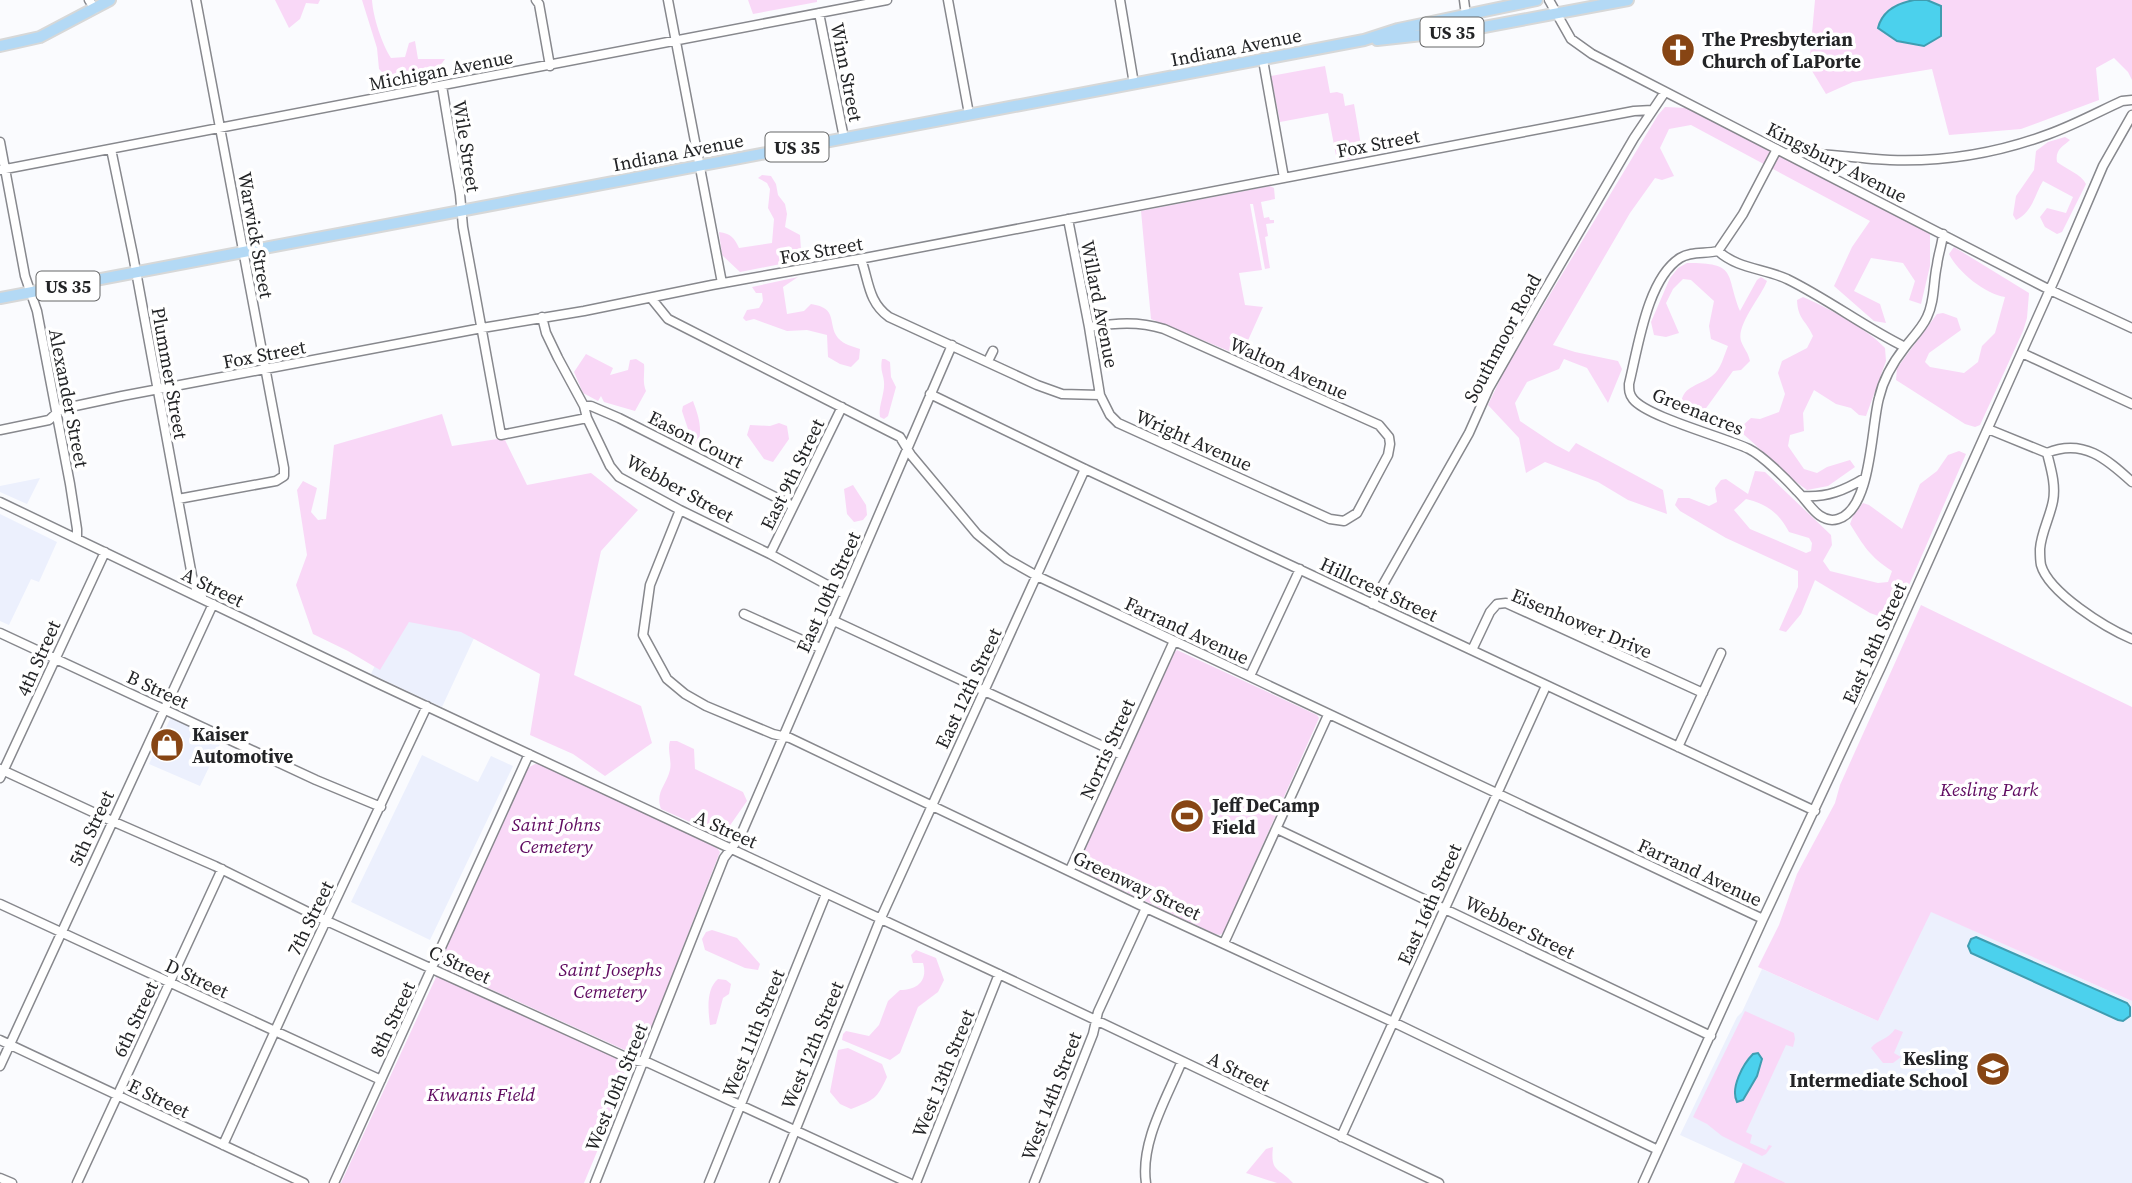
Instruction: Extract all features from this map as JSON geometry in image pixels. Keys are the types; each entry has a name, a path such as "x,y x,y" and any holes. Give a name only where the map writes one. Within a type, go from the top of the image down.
{"main road":[{"path":"0,46 40,37 92,5 110,0"},
{"path":"1491,0 1505,5"},
{"name":"Indiana Avenue","path":"0,298 1263,60 1364,40 1466,13 1536,0"},
{"name":"Indiana Avenue","path":"1364,40 1468,30 1628,0"}],"street":[{"name":"Warwick Street","path":"178,499 276,481 284,477 196,0"},
{"path":"668,0 722,284"},
{"name":"Michigan Avenue","path":"2,169 887,0"},
{"path":"948,0 969,114"},
{"path":"1120,0 1134,83"},
{"path":"1464,0 1468,30"},
{"name":"Kingsbury Avenue","path":"1549,0 1571,39 1580,48 2050,290 2132,328"},
{"path":"538,1 550,66"},
{"name":"Winn Street","path":"819,13 844,138"},
{"path":"1263,60 1284,178"},
{"name":"Wile Street","path":"442,86 461,211"},
{"name":"Southmoor Road","path":"1372,604 1469,433 1489,388 1516,340 1665,92"},
{"path":"1905,347 1881,335 1822,297 1773,273 1729,261 1718,251 1782,151 1891,160 1953,158 2022,144 2122,101 2132,100"},
{"name":"Fox Street","path":"0,429 49,420 61,409 157,390 861,259 1516,132 1652,110"},
{"name":"East 18th Street","path":"1643,1183 1815,811 2104,166 2132,115"},
{"name":"Alexander Street","path":"0,142 2,169 29,293 37,312 70,484 77,538"},
{"name":"Plummer Street","path":"111,149 195,589 204,600"},
{"path":"461,211 501,435 587,418"},
{"name":"Willard Avenue","path":"1068,219 1100,395"},
{"name":"Greenacres","path":"1718,251 1680,258 1663,274 1651,297 1629,384 1631,397 1652,412 1751,450 1822,517 1838,520 1850,510 1869,468 1879,398 1892,367 1927,318 1932,305 1943,234"},
{"path":"861,259 869,293 882,312 1037,385 1062,394 1100,395"},
{"name":"Farrand Avenue","path":"651,298 668,319 900,437 976,534 1007,559 1037,576 1763,919"},
{"name":"Webber Street","path":"542,317 546,333 584,406 610,466 619,477 844,594"},
{"name":"Walton Avenue","path":"1089,327 1146,323 1164,329 1379,425 1389,437 1388,455 1357,513"},
{"name":"East 10th Street","path":"731,849 740,837 951,345"},
{"path":"988,362 993,351"},
{"path":"2022,353 2132,404"},
{"name":"Hillcrest Street","path":"930,394 1815,811"},
{"name":"Wright Avenue","path":"1100,395 1110,415 1118,423 1330,519 1344,521 1357,513"},
{"name":"Eason Court","path":"584,406 591,406 619,418 793,506"},
{"name":"East 9th Street","path":"770,554 842,407"},
{"path":"1988,429 2047,453 2055,449 2087,450 2101,456 2132,482"},
{"path":"2047,453 2054,486 2053,500 2040,546 2041,564 2047,576 2092,618 2132,639"},
{"name":"East 12th Street","path":"880,920 1085,469"},
{"path":"1802,496 1826,496 1865,478"},
{"name":"A Street","path":"0,502 1439,1183"},
{"name":"Greenway Street","path":"680,510 650,585 643,635 667,679 685,694 706,706 790,738 1658,1150"},
{"name":"4th Street","path":"1,773 105,552"},
{"path":"1250,676 1300,569"},
{"name":"Eisenhower Drive","path":"1472,650 1490,612 1497,604 1506,603 1703,693"},
{"name":"5th Street","path":"0,1066 213,604"},
{"path":"744,614 821,648"},
{"path":"832,620 1122,755"},
{"name":"B Street","path":"0,633 381,807"},
{"name":"Norris Street","path":"1070,870 1174,641"},
{"path":"1678,747 1721,653"},
{"name":"East 16th Street","path":"1340,1136 1546,686"},
{"name":"7th Street","path":"223,1146 427,706"},
{"path":"1224,943 1328,715"},
{"name":"8th Street","path":"334,1183 529,754"},
{"name":"C Street","path":"1,773 222,869 432,969 632,1060 649,1063 909,1183"},
{"name":"Webber Street","path":"1277,829 1711,1036"},
{"name":"West 10th Street","path":"595,1183 708,897 724,858 731,849"},
{"name":"6th Street","path":"77,1183 222,869"},
{"name":"West 11th Street","path":"709,1183 826,894"},
{"name":"D Street","path":"0,904 381,1080"},
{"name":"West 14th Street","path":"1034,1183 1098,1012 1146,908"},
{"name":"West 12th Street","path":"774,1183 880,920"},
{"name":"West 13th Street","path":"916,1183 999,974"},
{"name":"E Street","path":"0,1041 304,1183"},
{"path":"1146,1183 1145,1166 1152,1133 1182,1061"},
{"path":"0,1178 12,1183"}],"shaded area":[{"path":"40,478 27,504 0,492 0,486"},
{"path":"0,514 57,542 39,582 31,579 9,625 0,621"},
{"path":"404,603 475,636 442,707 371,674"},
{"path":"171,717 222,740 200,786 149,764"},
{"path":"422,755 478,782 491,756 513,766 430,940 351,902"},
{"path":"1930,911 2132,1001 2132,1183 1786,1183 1680,1135 1762,969 1878,1021"}],"green space":[{"path":"275,0 320,0 318,4 306,3 300,19 289,28"},
{"path":"362,0 372,0 378,30 391,58 405,57 409,43 415,41 418,59 445,59 440,66 384,74 379,69 377,48"},
{"path":"748,0 817,0 817,2 753,14"},
{"path":"1815,0 2132,0 2132,80 2114,58 2096,68 2099,100 2021,129 1949,135 1932,69 1853,82 1826,94 1809,66"},
{"path":"1325,66 1330,93 1343,94 1345,106 1354,104 1363,157 1337,161 1328,113 1280,122 1271,76"},
{"path":"1665,107 1688,108 1930,232 1930,266 1921,304 1909,300 1915,281 1903,263 1871,258 1854,291 1880,304 1886,323 1874,321 1834,286 1852,247 1870,221 1691,125 1669,129 1660,148 1674,176 1662,180 1655,178 1630,213 1553,345 1618,361 1622,369 1608,403 1587,368 1564,359 1559,369 1527,382 1515,403 1520,421 1556,445 1569,452 1576,443 1663,490 1667,514 1628,500 1598,482 1545,462 1526,473 1519,438 1488,405 1505,369"},
{"path":"2065,137 2070,140 2058,152 2057,162 2077,174 2086,184 2062,232 2057,234 2045,227 2040,217 2047,208 2066,213 2073,197 2043,181 2026,213 2016,220 2013,215 2016,196 2034,170 2036,151 2048,142"},
{"path":"762,175 771,176 776,184 778,195 785,204 785,227 800,235 801,250 791,262 740,272 722,255 719,232 732,237 739,248 772,243 774,219 768,208 770,189 767,183 758,178"},
{"path":"1270,186 1274,188 1275,199 1261,202 1264,218 1274,220 1274,223 1266,224 1268,236 1265,237 1270,268 1265,269 1253,204 1250,204 1262,270 1239,273 1245,305 1263,307 1241,356 1151,319 1141,211"},
{"path":"1954,247 2029,293 2023,331 1980,425 1975,427 1965,424 1896,380 1897,368 1937,314 1943,313 1957,318 1961,330 1929,353 1925,362 1930,367 1964,373 1978,362 1982,346 1995,333 2005,297 1989,292 1965,275 1949,254"},
{"path":"1687,263 1722,268 1730,279 1740,311 1757,280 1761,277 1767,281 1745,319 1740,334 1750,361 1741,370 1733,371 1704,411 1694,414 1681,412 1683,397 1690,388 1715,373 1728,346 1711,339 1709,326 1714,301 1691,280 1683,279 1673,289 1666,303 1679,333 1666,337 1654,335 1651,322 1670,278 1678,268"},
{"path":"798,277 783,287 787,314 804,311 811,304 825,309 831,317 838,338 845,344 860,349 859,359 851,367 828,357 827,335 807,330 787,331 754,319 746,321 743,318 747,310 759,308 763,301 762,293 756,293 752,287"},
{"path":"1803,297 1868,333 1885,348 1886,361 1866,416 1836,404 1814,390 1803,413 1804,431 1790,435 1788,446 1804,469 1817,473 1850,460 1855,467 1828,486 1807,490 1742,433 1741,427 1751,418 1760,419 1779,412 1785,394 1778,373 1782,361 1807,348 1813,336 1799,312 1797,300"},
{"path":"586,354 613,368 610,375 628,370 630,360 636,359 644,364 646,391 635,411 604,402 601,396 598,401 583,393 574,372"},
{"path":"882,359 890,362 891,377 896,387 888,416 884,419 880,417 884,386"},
{"path":"693,401 700,432 698,443 687,445 679,441 679,437 686,436 689,432 682,411 683,406"},
{"path":"442,414 452,446 504,438 527,485 591,473 638,510 601,551 574,675 641,706 652,743 605,776 573,754 530,735 540,674 461,632 409,622 380,670 313,634 296,585 307,555 297,490 303,481 317,488 311,512 318,520 326,519 334,445"},
{"path":"779,423 787,426 789,439 773,462 764,459 747,435 750,425 770,426"},
{"path":"1959,451 1966,454 1896,615 1881,617 1870,613 1815,580 1801,614 1786,632 1779,630 1798,587 1798,571 1726,538 1680,511 1675,505 1678,498 1689,498 1709,506 1717,502 1715,488 1721,480 1726,479 1748,494 1755,471 1765,472 1831,535 1832,545 1823,561 1830,571 1878,583 1888,582 1892,571 1863,545 1850,524 1853,516 1863,503 1902,529 1920,484 1937,471 1948,455","holes":["1746,499 1772,510 1789,532 1809,538 1812,543 1811,551 1806,553 1750,529 1734,510"]},
{"path":"853,485 866,505 867,515 863,520 854,522 847,514 844,489"},
{"name":"Kesling Park","path":"1921,605 2132,707 2132,1001 1931,912 1878,1021 1758,967 1779,925 1797,874 1835,803 1840,785"},
{"path":"1177,650 1319,718 1224,932 1220,935 1079,870 1078,864"},
{"path":"670,741 677,741 694,749 695,769 743,792 747,801 724,834 708,830 661,809 660,793 670,770"},
{"path":"535,764 545,765 717,848 720,852 638,1056 442,967 441,957 526,769"},
{"path":"712,930 737,938 760,964 758,970 745,968 705,950 702,939 706,932"},
{"path":"916,950 936,958 944,980 938,992 918,1007 900,1053 890,1060 842,1040 846,1031 869,1036 879,1025 888,1001 900,990 920,983 924,969 923,963 913,963 911,955"},
{"name":"Kiwanis Field","path":"437,975 633,1065 584,1183 341,1183"},
{"path":"718,979 731,984 729,994 723,998 716,1024 710,1025 708,1006 711,988"},
{"path":"1745,1011 1794,1033 1793,1047 1786,1045 1746,1132 1752,1135 1750,1143 1766,1150 1769,1145 1772,1146 1766,1154 1762,1156 1722,1136 1693,1117","holes":["1746,1061 1762,1061 1748,1092 1741,1101 1737,1101 1734,1091"]},
{"path":"1895,1029 1903,1032 1894,1053 1901,1057 1893,1063 1883,1063 1871,1048"},
{"path":"848,1048 882,1064 887,1077 874,1098 851,1109 840,1104 830,1092 838,1050"},
{"path":"1273,1147 1274,1166 1293,1183 1277,1183 1246,1173 1266,1149"},
{"path":"1743,1163 1786,1183 1734,1183"}],"water":[{"path":"1914,0 1927,0 1941,6 1941,36 1924,46 1897,41 1878,28 1883,17 1892,9"},
{"path":"1976,937 2127,1003 2130,1016 2123,1021 2118,1020 1971,953 1968,946 1971,939"},
{"path":"1758,1053 1762,1059 1757,1076 1743,1100 1737,1102 1735,1090 1742,1070 1749,1058"}],"place":[{"name":"The Presbyterian Church of LaPorte","path":"1678,50"},
{"name":"Kaiser Automotive","path":"167,745"},
{"name":"Jeff DeCamp Field","path":"1187,816"},
{"name":"Kesling Intermediate School","path":"1993,1069"}],"park label":[{"name":"Saint Johns Cemetery","path":"556,835"},
{"name":"Saint Josephs Cemetery","path":"610,980"}]}
